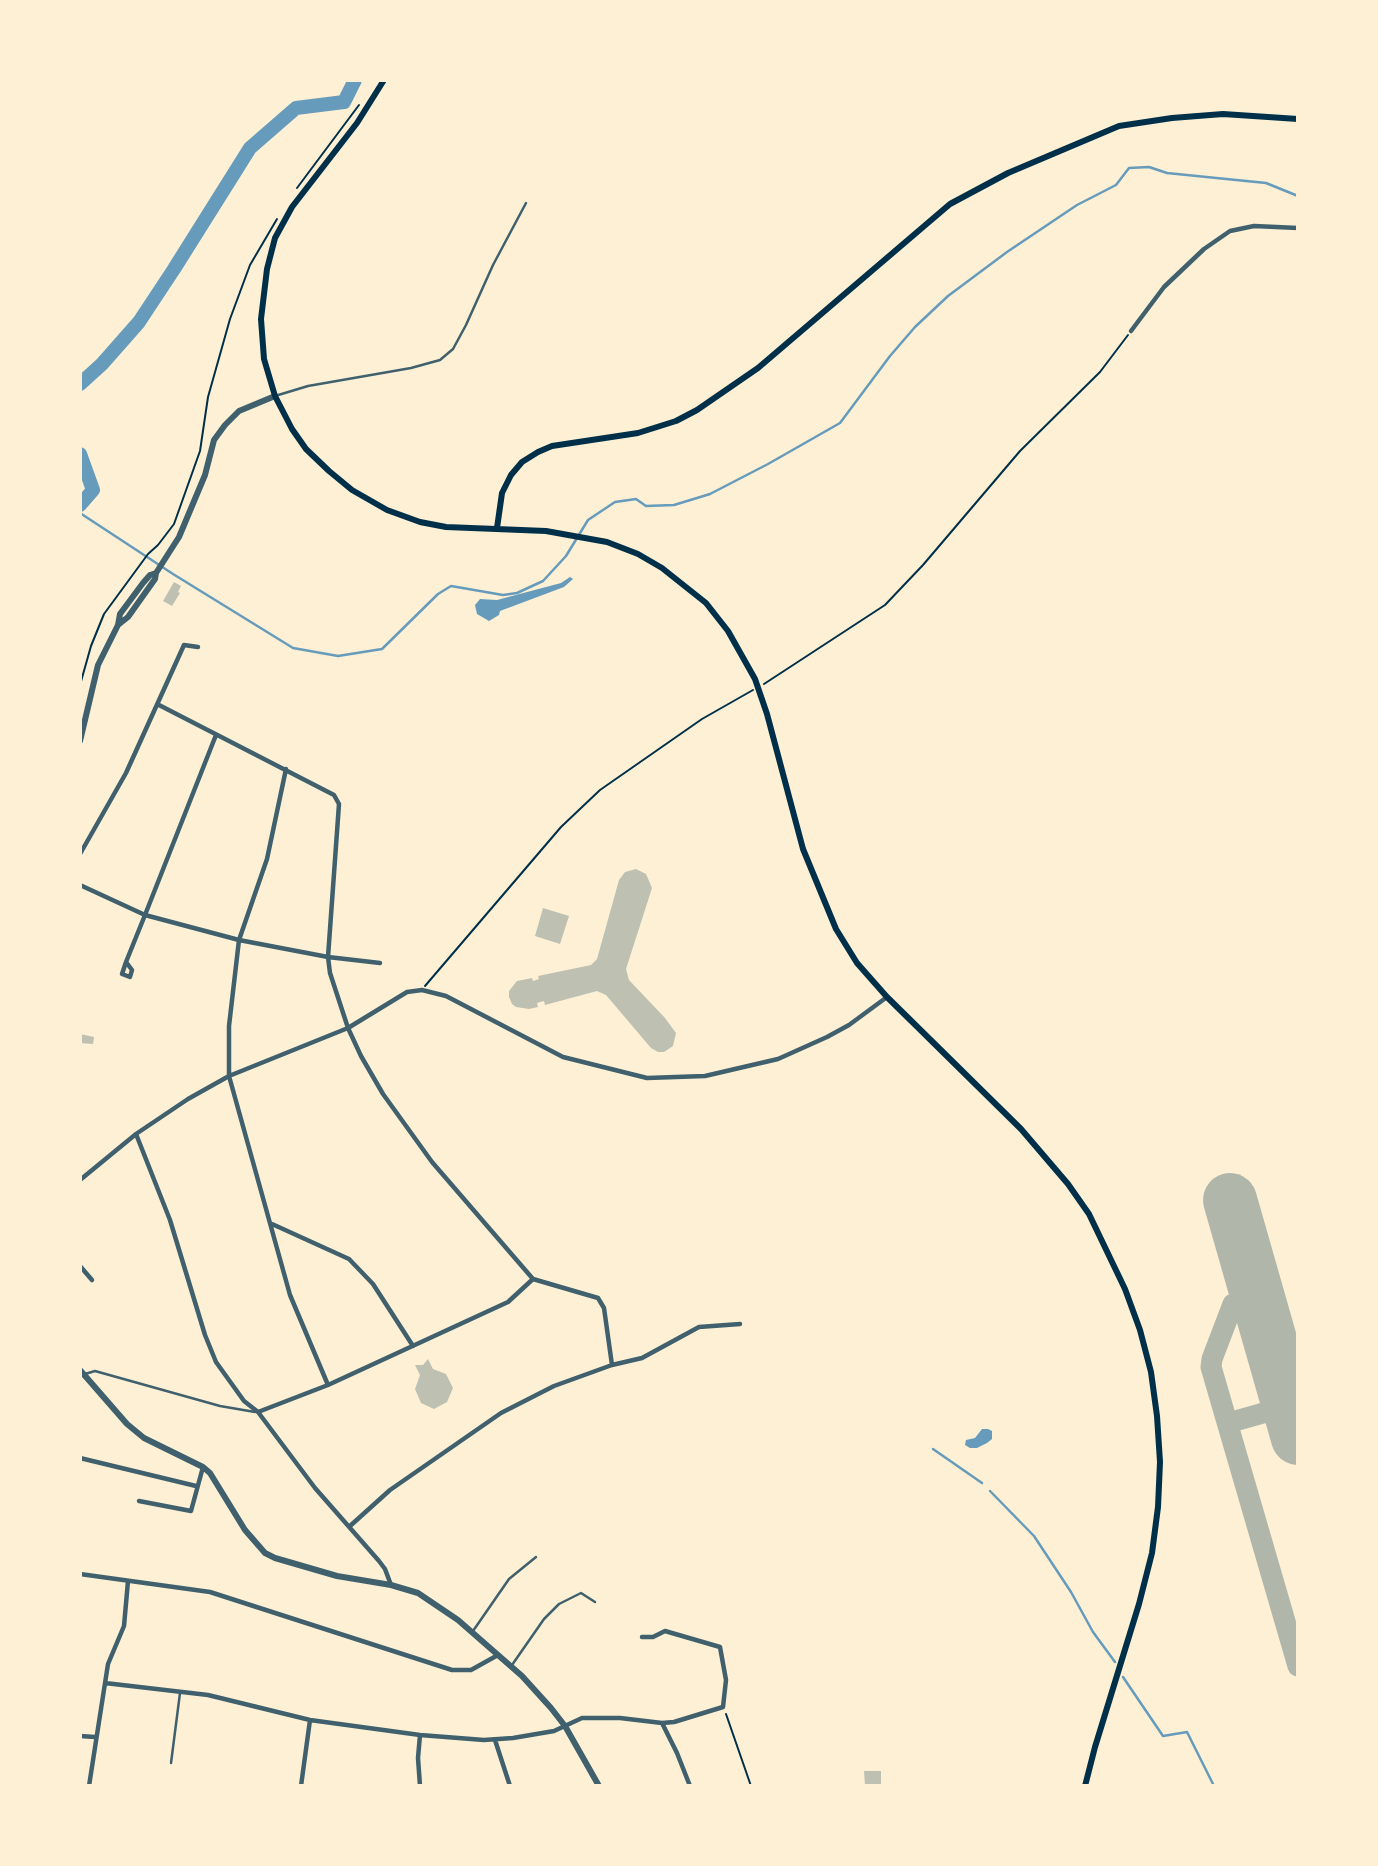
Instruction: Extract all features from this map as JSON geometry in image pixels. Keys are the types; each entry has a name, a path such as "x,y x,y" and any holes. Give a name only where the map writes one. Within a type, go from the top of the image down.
{"main road":[{"path":"384,80 358,123 300,195 275,238 267,269 261,319 264,359 275,396 292,429 306,449 352,490 420,522 446,527 545,531 607,542 638,554 684,584 706,603 742,654 755,678 768,714 792,810 819,892 835,929 858,963 887,997 1045,1155 1089,1214 1125,1289 1151,1372 1160,1462 1158,1507 1152,1553 1139,1604 1085,1786"},
{"path":"497,528 502,493 511,475 522,462 552,446 620,437 656,428 706,405 758,368 950,204 1008,173 1119,126 1223,114 1297,119"}],"street":[{"path":"1131,331 1164,288 1204,249 1230,231 1254,226 1297,228"},
{"path":"80,741 98,665 118,625 128,617 155,579 193,508 214,440 239,411 275,396"},
{"path":"80,854 105,813 159,705 184,645 198,647"},
{"path":"159,705 334,795 339,804 328,957 348,1028 371,1074 404,1124 485,1226 533,1279 598,1298 604,1308 612,1365"},
{"path":"126,962 216,735"},
{"path":"286,769 267,859 239,940 229,1026 229,1076 290,1295 328,1385"},
{"path":"80,885 145,915 239,940 328,957 380,963"},
{"path":"80,1180 136,1133 188,1098 229,1076 348,1028 408,992 422,990 446,996 563,1057 648,1078 705,1076 778,1059 838,1031 887,997"},
{"path":"136,1133 170,1220 205,1335 216,1362 244,1401 258,1412 316,1488 385,1569 391,1585"},
{"path":"271,1224 349,1259 373,1284 413,1346"},
{"path":"80,1266 92,1280"},
{"path":"258,1412 328,1385 508,1302 533,1279"},
{"path":"350,1526 390,1490 500,1414 554,1386 612,1365 642,1358 699,1327 740,1324"},
{"path":"83,1372 127,1424 144,1438 203,1467 246,1530 265,1552 275,1558 337,1576 391,1585 418,1593 472,1632 511,1666 565,1726 599,1786"},
{"path":"80,1458 196,1486"},
{"path":"139,1501 191,1511 203,1467"},
{"path":"80,1574 210,1592 452,1670 471,1670 498,1654"},
{"path":"89,1786 108,1664 124,1626 128,1581"},
{"path":"105,1683 208,1695 310,1720 420,1735 495,1740 554,1731 582,1718 620,1718 662,1723 687,1720 723,1707 726,1680 720,1647 666,1631 653,1637 642,1637"},
{"path":"301,1786 310,1720"},
{"path":"662,1723 690,1786"},
{"path":"420,1735 420,1786"},
{"path":"80,1736 95,1737"},
{"path":"495,1740 510,1786"}],"lane":[{"path":"275,396 308,386 411,368 440,360 453,349 526,203"},
{"path":"83,1372 95,1371 220,1406 258,1412"},
{"path":"472,1632 509,1578 536,1557"},
{"path":"511,1666 544,1619 559,1604 581,1593 596,1602"},
{"path":"171,1763 180,1691"}],"path":[{"path":"780,675 885,605 923,565 1020,451 1100,372 1131,331"},
{"path":"80,685 100,621 114,598 174,524 200,451 202,433"},
{"path":"422,990 561,827 600,790 702,719 730,704"},
{"path":"723,1707 751,1786"}],"water":[{"path":"570,577 573,579 564,587 500,611 499,615 489,621 477,614 475,605 480,599 497,600 561,583"},
{"path":"982,1429 992,1431 992,1439 977,1448 965,1445 966,1440 975,1438"}],"building":[{"path":"174,582 181,586 172,606 163,601"},
{"path":"636,869 646,874 652,888 626,969 629,980 676,1033 673,1046 664,1052 651,1048 606,995 597,991 545,1005 544,1001 537,1003 538,1007 529,1009 516,1007 509,997 509,991 517,981 532,978 533,981 539,979 538,976 591,965 597,959 619,880 625,872"},
{"path":"543,908 569,916 560,944 535,936"},
{"path":"80,1034 94,1037 93,1044 80,1043"},
{"path":"428,1359 433,1369 446,1374 453,1388 447,1402 434,1409 421,1403 415,1389 420,1375 415,1365 423,1365"},
{"path":"864,1771 881,1771 881,1786 865,1786"}],"waterway":[{"path":"80,384 102,364 139,322 250,148 296,108 344,102 355,80"},
{"path":"80,513 293,648 338,656 382,649 438,594 451,586 503,595 517,593 543,581 566,556 588,520 615,502 636,499 646,506 674,505 710,494 840,423 890,356 915,327 948,296 1077,205 1116,185 1129,168 1149,167 1167,173 1266,183 1298,196"},
{"path":"80,454 93,490 80,505"},
{"path":"933,1449 982,1483"},
{"path":"990,1491 1034,1536 1071,1592 1093,1632 1115,1662"},
{"path":"1123,1677 1163,1736 1187,1732 1214,1786"}],"taxiway":[{"path":"1257,1295 1233,1304 1211,1367 1298,1666"},
{"path":"1228,1423 1288,1406"}],"runway":[{"path":"1230,1200 1298,1438"}]}
